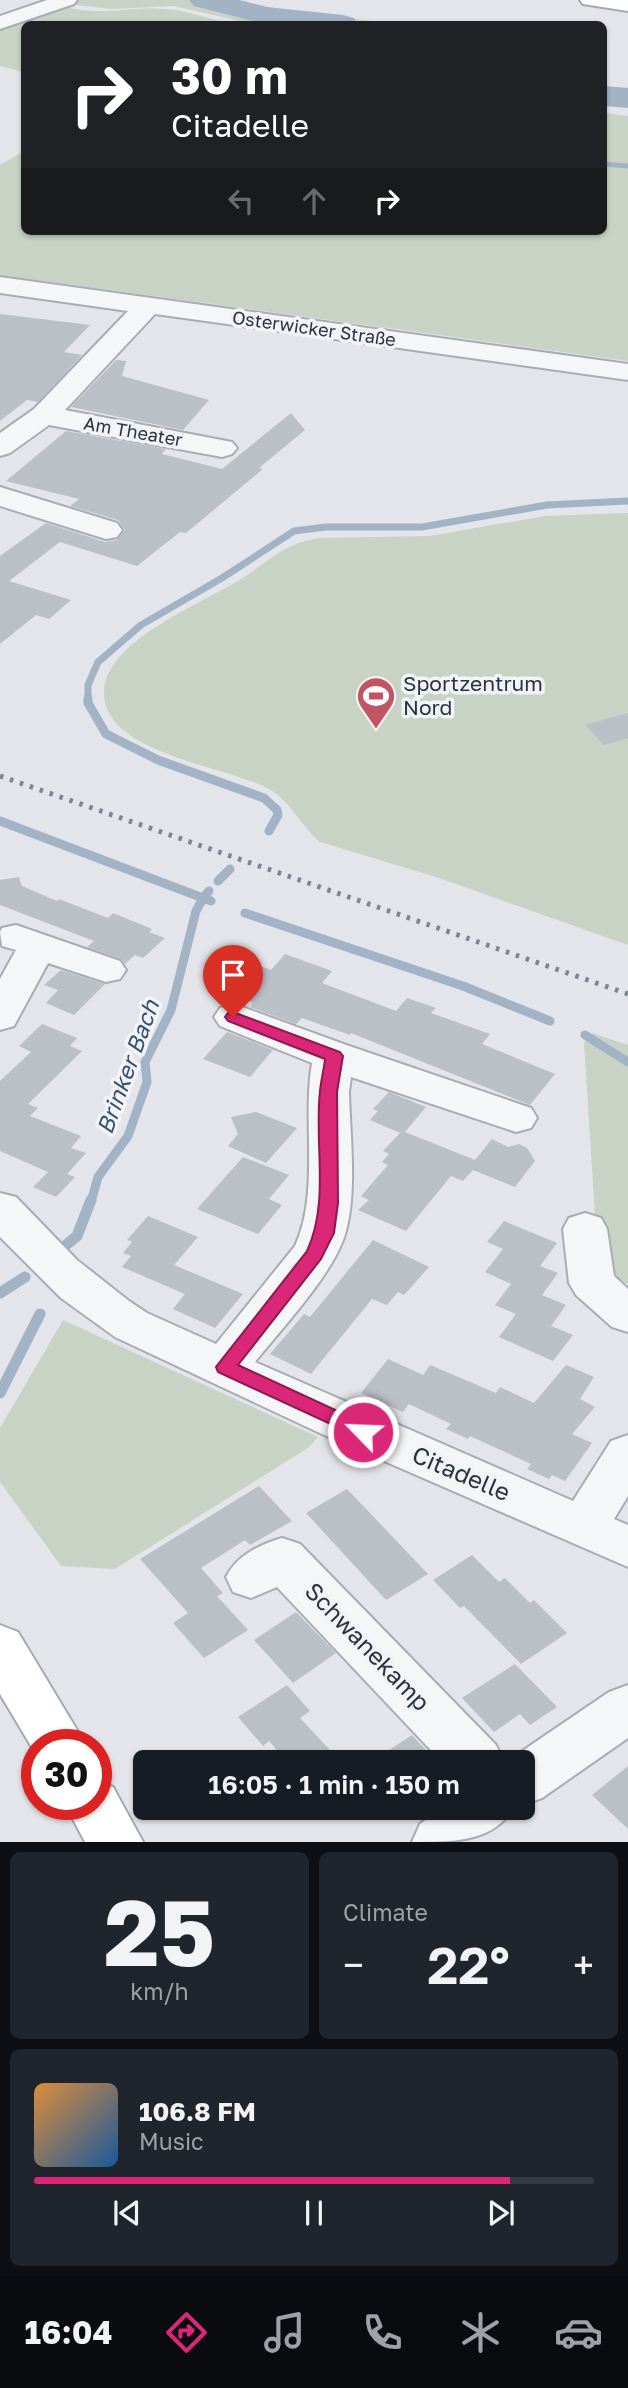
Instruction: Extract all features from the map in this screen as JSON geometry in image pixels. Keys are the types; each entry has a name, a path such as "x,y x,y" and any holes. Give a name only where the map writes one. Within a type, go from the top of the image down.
{"main road":[{"path":"590,0 628,5"},
{"path":"0,1647 49,1729"},
{"path":"102,1820 115,1842"}],"street":[{"path":"0,23 63,1"},
{"name":"Osterwicker Straße","path":"0,285 628,372"},
{"name":"Am Theater","path":"0,447 44,415 149,305"},
{"name":"Am Theater","path":"44,415 222,448"},
{"path":"0,496 106,530"},
{"path":"0,1017 27,941 106,970"},
{"path":"233,1017 334,1056 516,1118"},
{"path":"225,1367 314,1254 324,1233 329,1203 328,1092 334,1056"},
{"name":"Citadelle","path":"0,1208 72,1283 131,1325 339,1421 628,1547"},
{"path":"585,1228 592,1283 628,1319"},
{"path":"583,1527 628,1454"},
{"name":"Schwanekamp","path":"251,1577 282,1558 466,1750"},
{"path":"535,1773 628,1708"},
{"path":"440,1842 470,1820"}],"green space":[{"path":"79,0 192,0 243,15 288,21 240,21 173,6 112,9 67,4"},
{"path":"222,0 238,0 277,9 371,21 364,21 282,13"},
{"path":"62,6 90,11 151,8 174,10 222,21 21,21 21,71 0,66 0,27"},
{"path":"607,113 628,116 628,361 0,275 0,165 21,153 21,235 607,235"},
{"name":"Sportzentrum Nord","path":"628,513 628,945 436,877 320,842 284,801 269,789 145,744 124,730 109,714 104,693 106,682 116,661 124,652 162,623 297,544 320,538 430,536 545,516"},
{"path":"592,1033 628,1045 628,1284 599,1278 584,1043"},
{"path":"63,1320 318,1437 308,1448 115,1569 61,1566 0,1482 0,1428"}],"building":[{"path":"0,314 90,325 64,352 82,355 38,402 27,400 0,421"},
{"path":"116,360 126,361 122,376 209,400 183,430 71,407"},
{"path":"291,413 305,430 186,533 180,532 137,566 60,542 9,581 71,600 49,619 36,615 0,644 0,556 46,523 105,542 117,540 125,530 118,520 70,506 79,499 6,481 66,431 166,449 162,454 222,469"},
{"path":"628,713 628,738 604,745 585,725"},
{"path":"19,877 22,886 57,901 59,899 108,918 113,913 152,929 149,932 165,938 143,958 135,955 125,964 121,959 87,947 94,941 0,905 0,880"},
{"path":"285,954 332,971 322,983 396,1011 407,998 436,1008 431,1013 490,1034 482,1044 555,1074 530,1105 351,1033 350,1035 302,1018 296,1024 250,1007 253,1003 219,987 244,960 271,970"},
{"path":"61,970 105,984 74,1015 46,1003 58,990 44,985"},
{"path":"42,1024 77,1038 70,1046 82,1051 28,1104 38,1108 30,1116 81,1136 71,1148 86,1153 67,1174 75,1177 56,1197 33,1187 48,1172 0,1151 0,1081 31,1052 19,1046"},
{"path":"227,1032 273,1050 250,1077 203,1059"},
{"path":"389,1092 426,1107 405,1132 475,1160 492,1139 508,1147 519,1144 527,1148 535,1161 515,1187 473,1170 463,1181 451,1176 406,1231 358,1210 369,1200 361,1196 388,1165 382,1162 389,1154 383,1151 400,1133 370,1120 378,1111 373,1109"},
{"path":"256,1112 297,1128 266,1163 228,1146 238,1134 231,1117"},
{"path":"243,1157 289,1175 269,1199 282,1205 258,1234 197,1209"},
{"path":"148,1216 198,1237 174,1265 243,1294 215,1328 173,1309 185,1294 122,1267 131,1256 123,1253 132,1242 127,1240"},
{"path":"504,1221 557,1243 540,1266 558,1273 542,1295 566,1305 551,1326 573,1335 553,1361 499,1337 516,1314 495,1305 511,1284 485,1272 503,1249 487,1242"},
{"path":"373,1240 429,1267 404,1295 398,1292 387,1305 372,1299 311,1374 270,1354 304,1314 310,1317"},
{"path":"388,1359 423,1375 430,1365 496,1393 500,1387 534,1403 566,1365 594,1377 580,1399 595,1407 572,1434 592,1443 565,1481 552,1475 549,1479 527,1469 531,1464 470,1436 468,1439 446,1429 451,1424 409,1404 403,1412 361,1393"},
{"path":"259,1486 292,1521 250,1545 245,1540 201,1568 223,1593 217,1596 248,1630 204,1658 173,1623 188,1613 140,1559"},
{"path":"347,1489 428,1574 386,1600 306,1513"},
{"path":"472,1555 499,1582 505,1578 530,1603 534,1600 567,1633 521,1664 464,1606 460,1608 433,1580"},
{"path":"296,1612 336,1653 293,1683 254,1640"},
{"path":"515,1664 557,1707 530,1725 520,1714 494,1732 462,1698"},
{"path":"287,1685 310,1711 300,1718 330,1750 277,1750 269,1741 263,1746 238,1717"},
{"path":"412,1735 426,1750 389,1750"},
{"path":"628,1766 628,1829 592,1795"}],"waterway":[{"path":"204,0 267,16 314,21"},
{"path":"607,96 628,98"},
{"path":"607,164 628,166"},
{"path":"269,831 278,815 277,810 264,798 158,760 106,734 88,703 88,685 98,662 141,625 222,578 294,531 326,527 422,527 547,505 628,501"},
{"path":"0,821 203,898"},
{"path":"218,881 230,869"},
{"path":"203,898 209,891"},
{"name":"Brinker Bach","path":"91,1202 98,1177 128,1136 147,1082 145,1062 171,1010 196,911 203,898"},
{"name":"Brinker Bach","path":"203,898 211,901"},
{"path":"245,913 463,986 550,1021"},
{"path":"585,1035 628,1062"},
{"name":"Brinker Bach","path":"66,1245 77,1236 91,1200"},
{"path":"0,1293 25,1277"},
{"name":"Brinker Bach","path":"0,1393 40,1314"}],"railway":[{"path":"0,776 628,994"}],"place":[{"name":"Sportzentrum Nord","path":"376,730"}],"route":[{"path":"233,1017 334,1056 328,1092 329,1203 324,1233 314,1254 225,1367 363,1432"}]}
